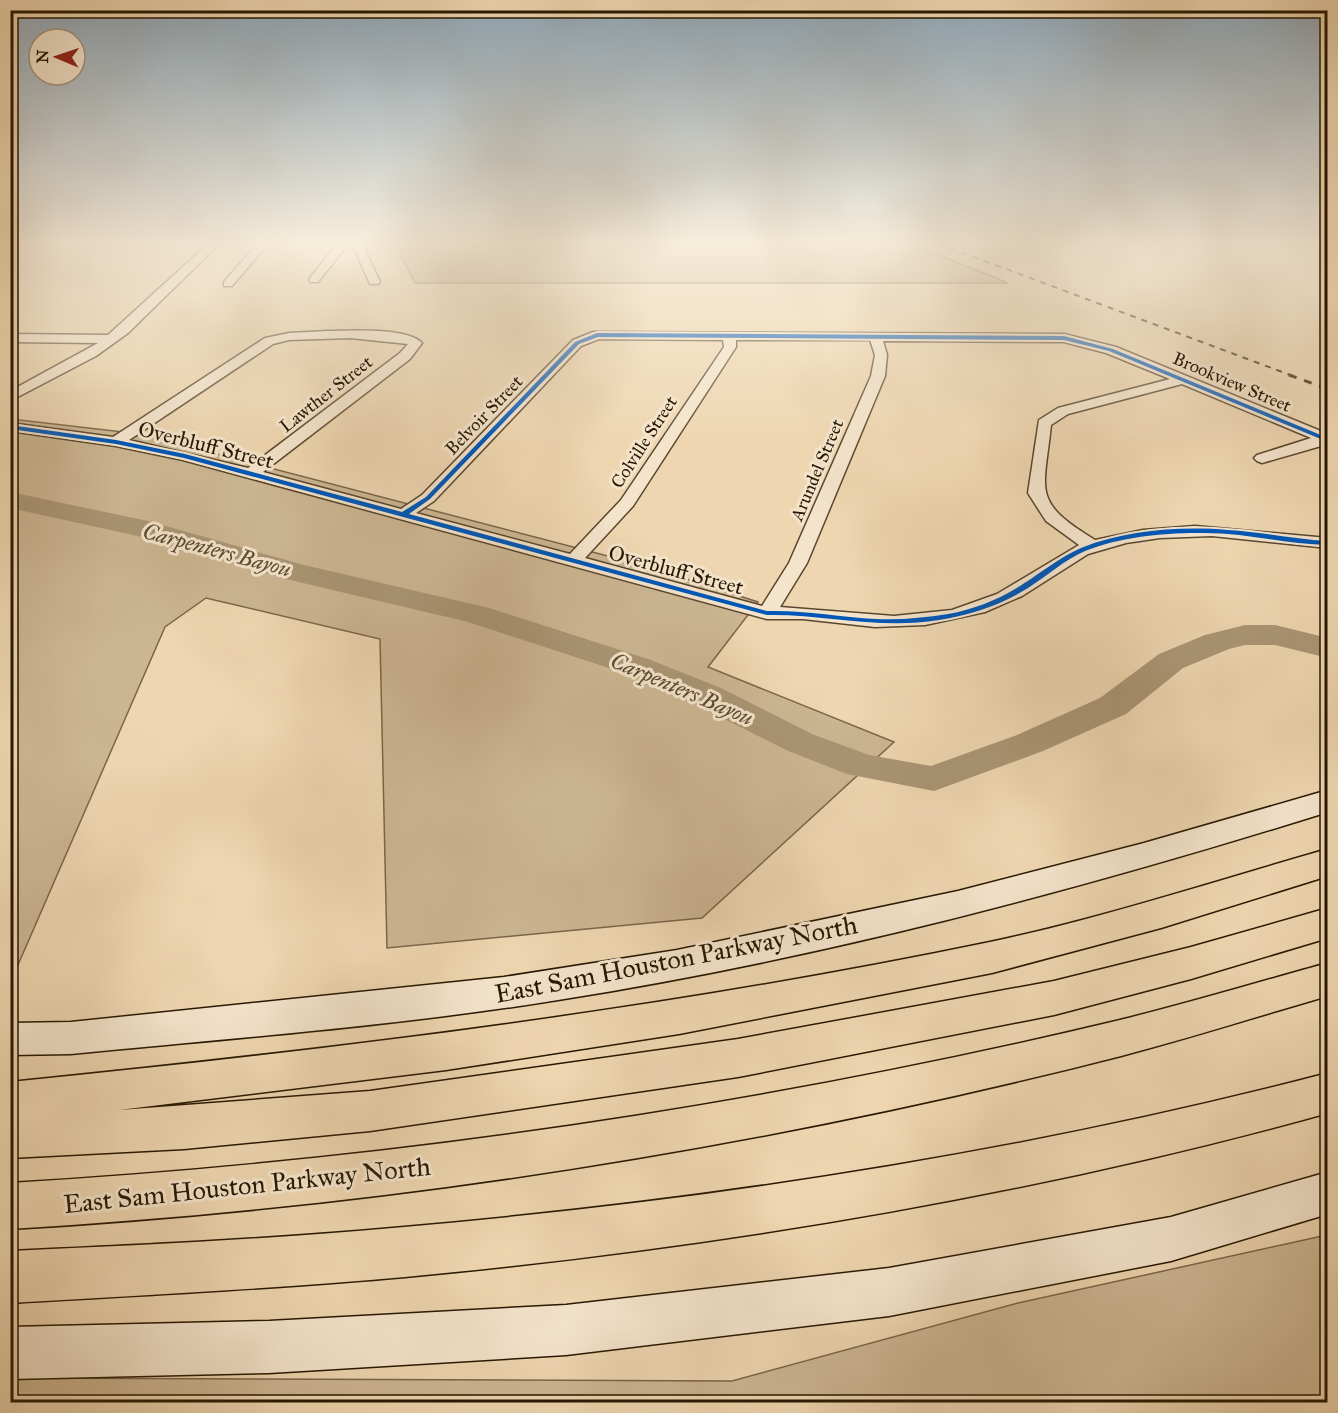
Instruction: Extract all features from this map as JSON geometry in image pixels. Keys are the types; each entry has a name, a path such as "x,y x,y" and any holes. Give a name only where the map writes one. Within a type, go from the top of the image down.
{"highway":[{"path":"10,1102 215,1081 423,1055 679,1017 992,957 1161,913 1328,862"},
{"path":"10,1137 184,1128 370,1111 738,1058 1054,998 1191,963 1328,922"},
{"name":"East Sam Houston Parkway North","path":"10,1206 81,1202 377,1175 525,1154 727,1121 942,1079 1166,1027 1328,979"},
{"path":"10,1277 264,1263 458,1247 621,1228 908,1185 1182,1131 1328,1093"}],"main road":[{"name":"East Sam Houston Parkway North","path":"10,1039 71,1038 468,998 583,981 782,942 928,909 1174,849 1328,801"},
{"path":"10,1353 269,1347 566,1330 889,1292 1171,1239 1328,1193"}],"street":[{"path":"10,397 111,339 143,310"},
{"name":"Brookview Street","path":"587,337 729,335 1064,338 1100,346 1326,440"},
{"name":"Colville Street","path":"573,561 627,503 730,347 729,335"},
{"name":"Lawther Street","path":"116,441 269,341 290,336 391,336 411,339 416,343 405,356 252,474"},
{"name":"Arundel Street","path":"767,613 798,563 878,376 881,355 875,336"},
{"name":"Belvoir Street","path":"403,515 428,498 577,344 587,337"},
{"path":"10,338 111,339"},
{"path":"1092,546 1054,520 1038,499 1036,493 1044,423 1063,411 1184,380"},
{"name":"Overbluff Street","path":"10,427 116,441 252,474 767,613 790,612 840,619 911,621 954,614 1003,599 1071,554 1092,546 1148,536 1206,531 1328,543"},
{"path":"1262,458 1326,440"}],"shaded area":[{"path":"11,419 140,434 646,566 758,602 708,667 894,742 702,918 387,948 380,639 206,598 165,627 11,981"},
{"path":"1327,1235 1327,1402 11,1402 11,1378 732,1381 1018,1303"}],"waterway":[{"name":"Carpenters Bayou","path":"10,500 148,530 297,572 478,615 636,666 708,696 799,742 861,766 934,779 1030,743 1113,706 1171,661 1217,642 1245,635 1275,635 1328,648"}],"railway":[{"path":"1116,310 1293,376"},
{"path":"1289,375 1328,389"}],"cycle path":[{"path":"403,515 428,498 577,343 597,335 1064,338 1111,350 1328,440"},
{"path":"10,427 116,442 185,456 767,613 894,622 952,615 1004,598 1082,550 1143,535 1212,531 1328,543"}]}
